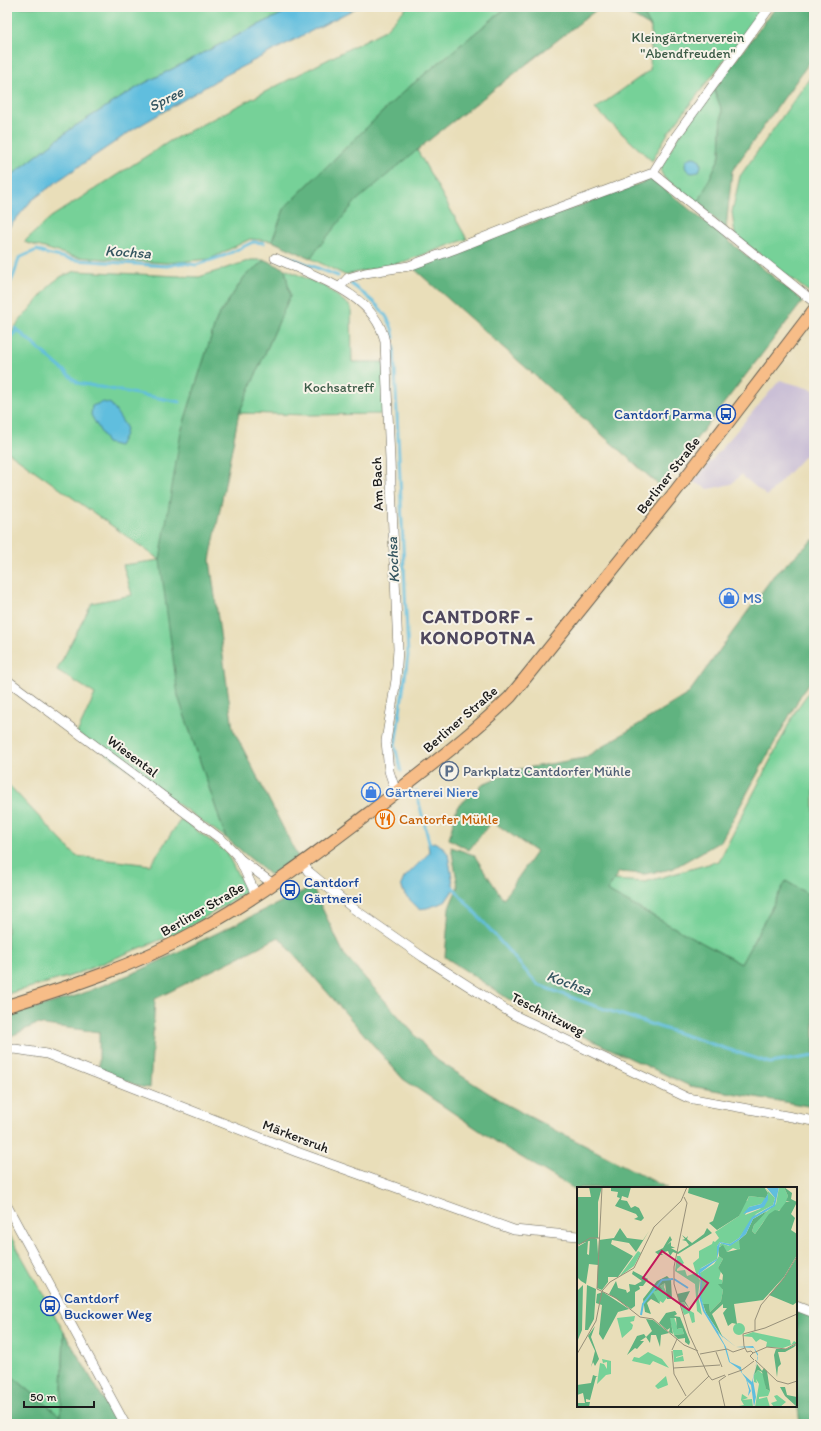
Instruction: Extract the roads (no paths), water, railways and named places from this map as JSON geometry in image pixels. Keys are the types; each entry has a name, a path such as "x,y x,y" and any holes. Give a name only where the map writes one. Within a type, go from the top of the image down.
{"main road":[{"name":"Berliner Straße","path":"7,1006 86,981 112,971 195,932 238,907 303,863 396,792 485,721 510,697 671,497 814,310"}],"street":[{"path":"340,287 348,278 365,273 409,266 653,173 676,136 770,7"},
{"path":"653,173 814,302"},
{"name":"Am Bach","path":"275,258 340,287 371,313 383,332 385,342 398,649 396,680 386,742 389,771 396,792"},
{"name":"Wiesental","path":"7,680 222,840 239,858 273,884"},
{"name":"Wiesental","path":"239,858 256,895"},
{"name":"Teschnitzweg","path":"303,863 308,871 354,909 423,957 514,1015 688,1098 814,1121"},
{"name":"Märkersruh","path":"7,1050 15,1049 46,1054 297,1152 514,1230 577,1236"},
{"path":"7,1206 125,1424"},
{"path":"797,1306 814,1313"}],"water":[{"name":"Spree","path":"296,7 358,7 222,77 134,129 31,201 7,230 7,179 72,128 143,84"},
{"path":"690,157 696,157 701,162 699,171 696,173 690,173 685,168 685,162"},
{"path":"103,402 111,404 126,427 125,434 119,446 107,443 91,415 92,406"},
{"path":"434,842 443,847 448,854 454,889 445,902 419,909 405,895 401,885 404,878 429,853 428,844"}],"waterway":[{"name":"Kochsa","path":"7,287 13,278 19,258 37,250 47,254 75,260 167,266 183,263 196,265 226,255 253,242 264,243"},
{"name":"Kochsa","path":"284,255 338,276"},
{"name":"Kochsa","path":"351,284 372,301 384,314 389,321 394,338"},
{"path":"15,328 78,383 180,402"},
{"path":"7,342 17,330"},
{"name":"Kochsa","path":"394,346 408,656 395,746 401,771"},
{"name":"Kochsa","path":"416,791 430,846"},
{"name":"Kochsa","path":"452,886 538,985 598,1007 770,1063 814,1056"}],"place":[{"name":"Cantdorf Parma","path":"726,414"},
{"name":"MS","path":"729,598"},
{"name":"Parkplatz Cantdorfer Mühle","path":"449,771"},
{"name":"Gärtnerei Niere","path":"371,792"},
{"name":"Cantorfer Mühle","path":"385,819"},
{"name":"Cantdorf Gärtnerei","path":"290,890"},
{"name":"Cantdorf Buckower Weg","path":"50,1306"}],"district":[{"name":"CANTDORF - KONOPOTNA","path":"478,627"}],"park label":[{"name":"Kleingärtnerverein \"Abendfreuden\"","path":"688,46"},
{"name":"Kochsatreff","path":"339,387"}]}
